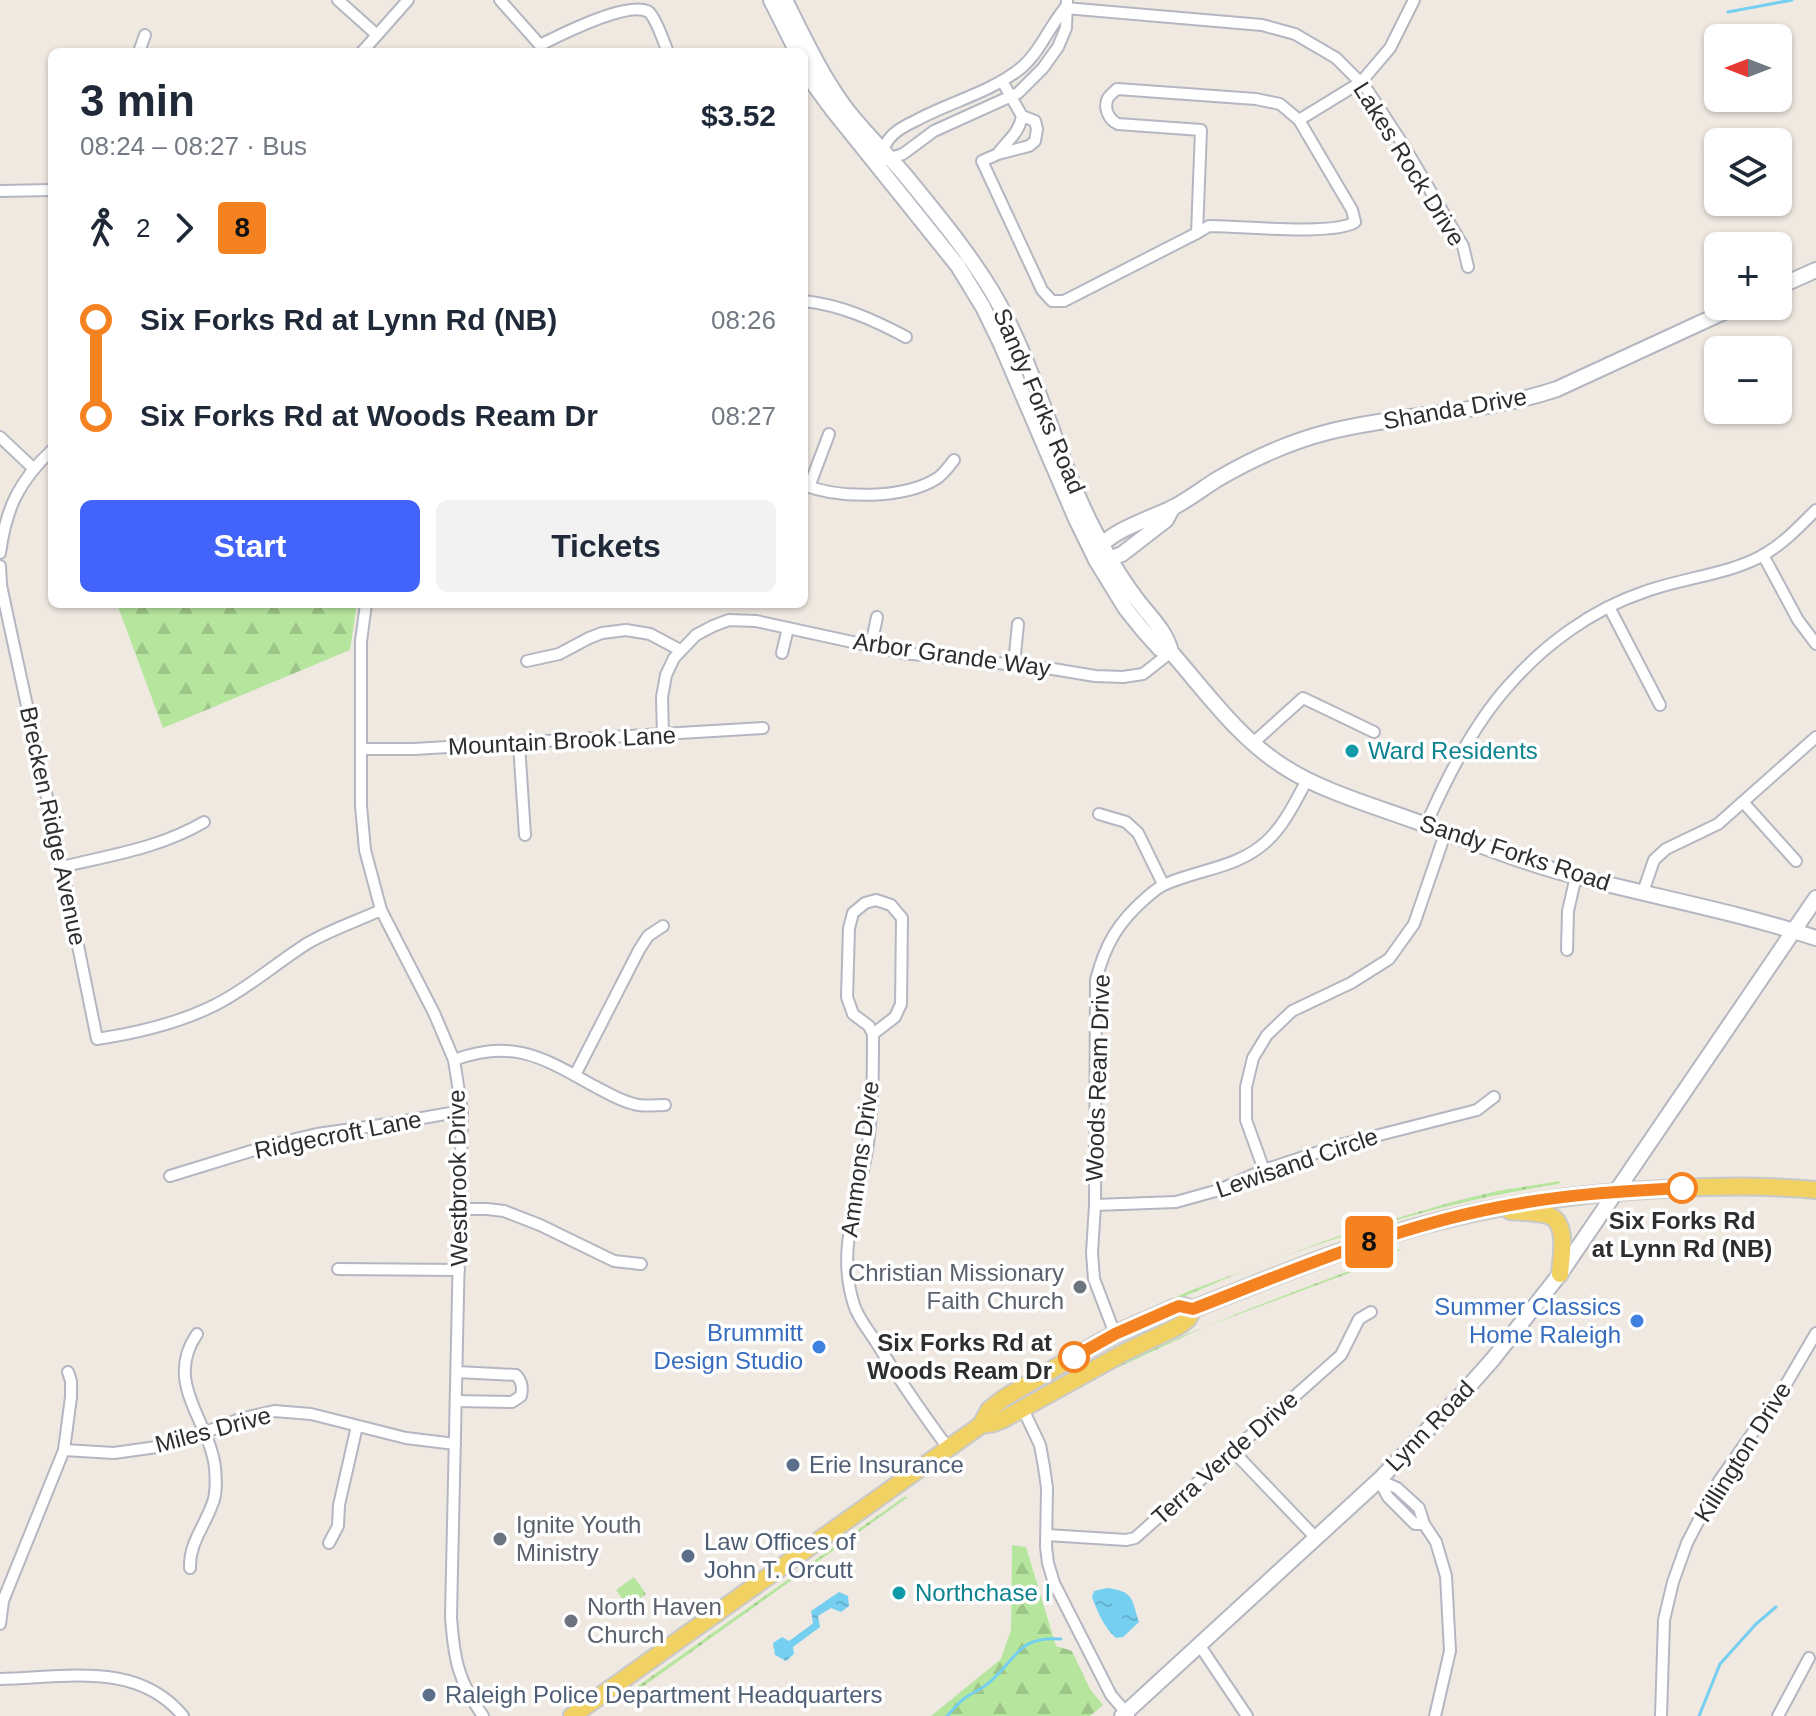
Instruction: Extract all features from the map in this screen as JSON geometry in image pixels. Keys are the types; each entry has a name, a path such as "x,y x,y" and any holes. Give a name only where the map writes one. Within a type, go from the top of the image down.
{"main road":[{"path":"981,1425 985,1415 1004,1398 1115,1334 1179,1306 1193,1309 1369,1242 1450,1218 1497,1207 1617,1191 1751,1186 1816,1190"},
{"path":"1497,1207 1556,1219 1562,1242 1560,1274"},
{"path":"572,1716 981,1425 994,1423 1179,1326 1188,1319 1193,1309"}],"street":[{"path":"338,0 377,35"},
{"path":"366,48 408,0"},
{"path":"500,0 542,48 596,17 636,5 649,12 666,48"},
{"path":"771,0 795,48"},
{"name":"Sandy Forks Road","path":"785,0 828,83 958,266 983,307 1076,519 1103,560 1126,609 1160,649 1171,652 1253,743 1307,780 1517,858 1816,938"},
{"path":"1299,120 1361,82 1390,48 1414,0"},
{"path":"1066,4 1066,28 1058,47 1043,68 1018,93 934,131 903,154 883,158 889,139 906,126 933,110 1002,81 1023,67 1066,4"},
{"name":"Lakes Rock Drive","path":"1066,4 1262,25 1295,34 1336,58 1366,88 1404,146 1463,246 1468,267"},
{"path":"140,48 145,35"},
{"name":"Sandy Forks Road","path":"808,73 832,109 883,158 962,245 993,294 1031,374 1075,489 1102,544"},
{"path":"1002,81 1022,116 1021,125 1014,144 982,161 1042,290 1052,301 1064,301 1197,233 1209,226 1314,229 1348,227 1355,222 1352,210 1299,120 1280,104 1256,99 1117,89 1108,97 1106,109 1111,121 1201,130 1197,233"},
{"path":"1014,144 1029,146 1035,141 1035,121 1022,116"},
{"path":"0,191 48,190"},
{"path":"1792,281 1816,270"},
{"path":"808,302 872,319 906,337"},
{"name":"Shanda Drive","path":"1102,544 1237,469 1314,436 1380,422 1532,398 1707,320"},
{"path":"808,484 829,434"},
{"path":"0,437 33,468"},
{"path":"0,553 3,528 14,498 33,468 48,454"},
{"path":"808,486 833,494 861,496 909,489 937,478 954,460"},
{"name":"Shanda Drive","path":"1103,560 1122,554 1166,520 1173,507"},
{"path":"1426,825 1474,735 1509,684 1560,639 1584,621 1642,592 1742,565 1763,555 1784,541 1816,510"},
{"path":"1102,544 1103,560"},
{"path":"1763,555 1798,620 1816,644"},
{"name":"Brecken Ridge Avenue","path":"0,566 3,610 62,867 97,1039 165,1024 214,1005 252,983 309,942 381,910"},
{"path":"1609,607 1660,705"},
{"name":"Westbrook Drive","path":"365,608 361,641 363,836 381,910 434,1013 454,1060 462,1111 451,1617 460,1677 483,1716"},
{"path":"871,645 877,617"},
{"name":"Arbor Grande Way","path":"663,735 662,697 666,675 680,650 696,635 729,620 756,621 903,653 1095,676 1143,674 1171,652"},
{"path":"1014,664 1018,624"},
{"path":"782,653 788,628"},
{"path":"527,661 559,654 602,633 626,630 650,634 680,650"},
{"path":"1253,743 1303,698 1374,732"},
{"name":"Mountain Brook Lane","path":"361,749 519,744 763,728"},
{"path":"1643,892 1654,860 1666,849 1718,824 1816,737"},
{"path":"519,744 525,835"},
{"path":"1806,745 1816,755"},
{"name":"Woods Ream Drive","path":"1115,1334 1094,1279 1092,1253 1096,980 1102,958 1115,931 1133,910 1163,884 1230,864 1266,842 1287,818 1307,780"},
{"path":"1743,802 1796,861"},
{"path":"1099,814 1126,822 1138,833 1163,884"},
{"path":"62,867 146,848 182,835 204,822"},
{"path":"1264,1170 1246,1120 1246,1087 1253,1058 1267,1035 1292,1011 1351,983 1389,959 1414,924 1446,831"},
{"path":"1567,950 1568,911 1576,876"},
{"name":"Lynn Road","path":"1126,1715 1379,1480 1462,1394 1517,1330 1560,1274 1816,898"},
{"path":"876,900 891,905 902,918 901,1004 895,1017 873,1034 869,1026 853,1014 847,997 849,928 853,913 865,903 876,900"},
{"path":"575,1075 639,950 648,936 663,926"},
{"name":"Ammons Drive","path":"873,1034 873,1108 848,1230 846,1258 851,1292 855,1309 948,1448"},
{"path":"454,1060 473,1053 500,1050 523,1052 545,1059 635,1105 665,1105"},
{"name":"Lewisand Circle","path":"1095,1205 1176,1202 1219,1190 1264,1170 1340,1145 1477,1110 1494,1097"},
{"name":"Ridgecroft Lane","path":"170,1176 317,1134 462,1111"},
{"path":"460,1209 504,1211 614,1261 641,1264"},
{"path":"338,1269 459,1270"},
{"name":"Terra Verde Drive","path":"1047,1535 1135,1538 1341,1355 1359,1319 1371,1312"},
{"name":"Killington Drive","path":"1661,1716 1664,1620 1687,1543 1719,1481 1782,1391 1816,1333"},
{"path":"190,1568 192,1546 213,1503 216,1472 213,1452 190,1400 186,1383 186,1355 197,1334"},
{"path":"0,1624 8,1586 64,1450 71,1397 68,1372"},
{"path":"456,1401 512,1402 521,1396 522,1390 521,1380 516,1375 457,1372"},
{"path":"1022,1407 1040,1445 1047,1488 1048,1563 1054,1583 1111,1695 1126,1715"},
{"name":"Miles Drive","path":"64,1450 114,1453 171,1445 240,1419 274,1411 311,1414 406,1438 455,1444"},
{"path":"329,1543 338,1526 339,1505 357,1426"},
{"path":"1232,1450 1316,1538"},
{"path":"1379,1480 1397,1488 1419,1508 1424,1524 1436,1542 1448,1584 1450,1651 1435,1716"},
{"path":"1200,1646 1247,1716"},
{"path":"1778,1716 1809,1658"},
{"path":"0,1679 98,1675 125,1679 154,1692 183,1716"}],"green space":[{"path":"118,608 356,608 350,650 163,728"},
{"path":"1560,1181 1559,1184 1479,1199 1400,1219 1285,1256 1350,1232 1452,1202"},
{"path":"1402,1250 1387,1254 1368,1266 1210,1325 1367,1264 1382,1254"},
{"path":"1244,1271 1143,1314 1128,1320 1189,1291"},
{"path":"1205,1327 1104,1374 1042,1409 1094,1378"},
{"path":"908,1497 627,1698 638,1686"},
{"path":"1012,1545 1026,1547 1056,1646 1072,1651 1090,1689 1103,1705 1090,1716 931,1716 1001,1659 1011,1630"},
{"path":"634,1577 646,1594 628,1607 616,1590"}],"water":[{"path":"1107,1588 1122,1591 1130,1597 1139,1622 1123,1637 1116,1638 1108,1630 1092,1597 1094,1591"},
{"path":"839,1592 848,1596 849,1606 841,1612 831,1608 818,1616 820,1627 793,1647 794,1654 786,1661 775,1655 773,1643 782,1637 789,1641 811,1625 811,1611"}],"waterway":[{"path":"1728,12 1792,0"},
{"path":"1699,1716 1720,1664 1776,1607"},
{"path":"947,1716 962,1700 988,1684 1027,1645 1047,1639 1061,1639"}],"bus line":[{"name":"8","path":"1074,1357 1115,1334 1179,1306 1193,1309 1322,1259 1415,1228 1520,1203 1587,1193 1682,1188"}],"place":[{"name":"Ward Residents","path":"1352,751"},
{"name":"Six Forks Rd at Lynn Rd (NB)","path":"1682,1188"},
{"name":"Christian Missionary Faith Church","path":"1080,1287"},
{"name":"Summer Classics Home Raleigh","path":"1637,1321"},
{"name":"Brummitt Design Studio","path":"819,1347"},
{"name":"Six Forks Rd at Woods Ream Dr","path":"1074,1357"},
{"name":"Erie Insurance","path":"793,1465"},
{"name":"Ignite Youth Ministry","path":"500,1539"},
{"name":"Law Offices of John T. Orcutt","path":"688,1556"},
{"name":"Northchase I","path":"899,1593"},
{"name":"North Haven Church","path":"571,1621"},
{"name":"Raleigh Police Department Headquarters","path":"429,1695"}]}
